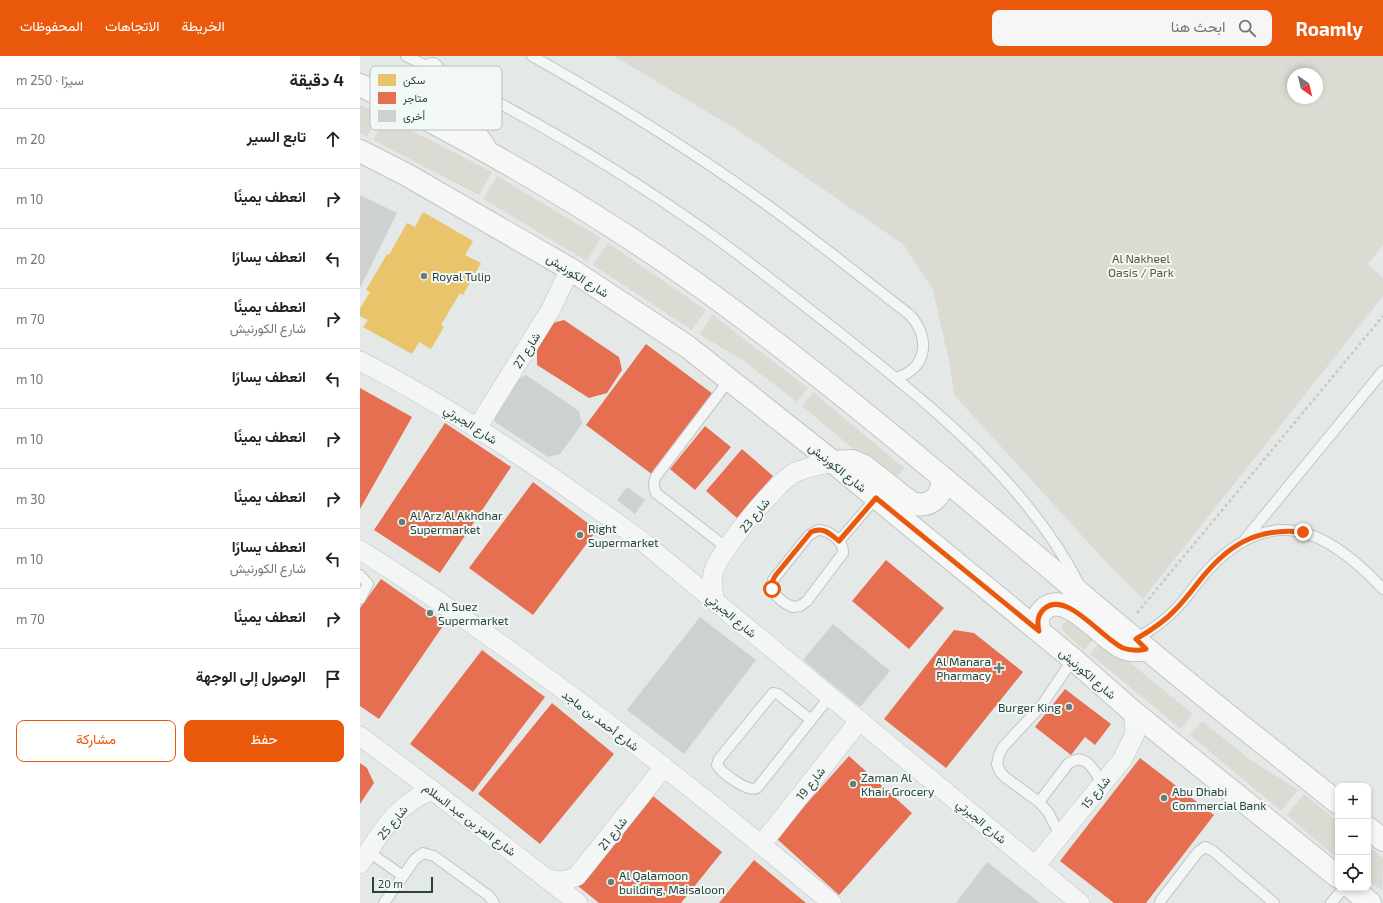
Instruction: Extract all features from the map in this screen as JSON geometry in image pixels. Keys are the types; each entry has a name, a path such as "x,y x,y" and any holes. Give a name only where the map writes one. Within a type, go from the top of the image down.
{"main road":[{"path":"360,85 370,90"},
{"path":"445,130 487,152 598,219 665,262 731,308 942,478 1135,639 1335,801"},
{"path":"472,130 487,152"},
{"name":"شارع الكورنيش","path":"360,151 406,175 570,269 642,316 730,379 1073,659 1131,710 1335,875"},
{"path":"833,462 852,462 864,466 910,502 916,505 928,504 939,496 943,484 942,478"},
{"path":"1039,631 1038,617 1042,610 1054,603 1061,603 1122,647 1139,651 1135,639"},
{"path":"1371,830 1383,840"},
{"path":"1356,891 1370,903"}],"street":[{"name":"شارع 27","path":"477,428 551,309 570,269"},
{"name":"شارع الجبرتي","path":"360,361 448,409 622,527 831,695 1080,903"},
{"name":"شارع 23","path":"715,601 712,582 713,572 727,548 779,485 786,479 803,470 833,462"},
{"name":"شارع أحمد بن ماجد","path":"360,550 449,608 664,767 832,903"},
{"name":"شارع 15","path":"1035,866 1122,760 1132,742 1135,726 1131,710"},
{"name":"شارع 19","path":"761,845 860,720"},
{"name":"شارع العز بن عبد السلام","path":"360,736 550,879 578,903"},
{"name":"شارع 21","path":"550,879 559,882 577,876 664,767"},
{"name":"شارع 25","path":"364,858 400,809 411,800 432,790"}],"lane":[{"path":"406,56 426,66"},
{"path":"532,56 647,124 716,169 816,241 910,315 922,333 924,345 916,367 907,375 896,378"},
{"path":"502,106 538,125 655,196 739,255 896,378 961,434 1012,487 1054,542 1084,595"},
{"path":"1135,639 1154,628 1176,610 1215,563 1245,539 1383,371"},
{"path":"727,548 656,493 653,487 654,480 657,475 730,379"},
{"path":"839,541 876,498"},
{"path":"825,530 839,541 844,550 840,559 800,606 789,606 774,593 771,584 775,576 811,532 825,530"},
{"path":"1245,539 1273,531 1303,532 1339,549 1360,566 1383,589"},
{"path":"360,576 368,584 360,599"},
{"path":"1060,835 1048,812 1039,802 1006,778 1000,772 998,764 999,756 1003,747 1053,690 1073,659"},
{"path":"811,720 778,694 773,693 719,759 717,765 721,770 747,789 754,790 760,785 831,695"},
{"path":"1039,802 1068,764 1073,760 1078,759 1089,763 1102,783"},
{"path":"1160,903 1198,852 1205,847 1213,851 1274,903"},
{"path":"384,903 419,855 423,853 429,853 489,896 494,903"},
{"path":"364,858 403,876"},
{"path":"1331,903 1341,891"}],"path":[{"path":"1135,639 1383,316"}],"green space":[{"name":"Al Nakheel Oasis / Park","path":"614,56 1383,56 1383,245 1368,264 1383,278 1383,296 1143,599 1106,562 954,395 950,366 933,290 904,245 739,131"},
{"path":"360,105 370,109 370,130 367,137 360,133"},
{"path":"378,130 410,130 492,172 479,195 373,140"},
{"path":"497,176 601,238 587,261 483,199"},
{"path":"608,243 706,310 692,330 593,265"},
{"path":"713,315 808,388 797,402 742,360 699,334"},
{"path":"813,392 904,468 893,482 802,406"},
{"path":"1069,618 1096,636 1084,650 1063,631 1062,625"},
{"path":"1102,640 1193,714 1181,729 1090,654"},
{"path":"1202,721 1248,758 1298,790 1281,811 1190,735"},
{"path":"1304,794 1335,820 1335,856 1287,815"},
{"path":"1371,848 1383,858 1382,890 1371,883"}],"building: سكن":[{"name":"Royal Tulip","path":"423,212 473,241 465,255 481,263 463,295 460,293 441,325 444,327 431,349 419,342 412,354 363,327 368,320 360,316 360,309 370,292 366,290 387,254 389,255 407,223 415,227"}],"building: متاجر":[{"path":"564,320 619,357 622,370 607,393 589,398 537,365 537,345 549,324"},
{"path":"646,344 713,394 653,475 586,425"},
{"path":"360,388 412,417 360,509"},
{"path":"445,423 511,467 440,573 374,530"},
{"path":"705,426 731,447 695,490 670,469"},
{"path":"742,449 773,476 737,518 706,491"},
{"path":"533,482 597,530 533,615 469,568"},
{"path":"886,560 944,608 909,649 852,601"},
{"path":"381,579 445,623 379,719 360,706 360,608"},
{"path":"954,630 974,633 1023,672 946,768 884,719"},
{"path":"482,650 545,697 473,792 410,744"},
{"name":"Burger King","path":"1065,689 1111,724 1095,745 1085,737 1071,755 1035,727"},
{"path":"552,703 614,754 540,844 478,794"},
{"path":"849,756 912,813 839,895 776,838"},
{"path":"1140,758 1214,815 1146,903 1114,903 1060,861"},
{"path":"360,763 367,768 374,783 360,804"},
{"path":"653,796 722,852 681,903 599,903 578,886"},
{"path":"754,860 806,903 719,903"}],"building: أخرى":[{"path":"360,195 397,213 360,288"},
{"path":"526,375 579,411 582,424 560,454 548,457 495,422 493,408 513,381"},
{"path":"627,487 645,500 635,514 617,500"},
{"path":"700,617 756,660 684,754 627,710"},
{"path":"833,624 890,671 860,707 803,660"},
{"path":"987,862 1040,903 956,903"}],"place":[{"name":"Royal Tulip","path":"424,276"},
{"name":"Al Arz Al Akhdhar Supermarket","path":"402,522"},
{"name":"Right Supermarket","path":"580,535"},
{"name":"Al Suez Supermarket","path":"430,613"},
{"name":"Al Manara Pharmacy","path":"999,668"},
{"name":"Burger King","path":"1069,707"},
{"name":"Zaman Al Khair Grocery","path":"853,784"},
{"name":"Abu Dhabi Commercial Bank","path":"1164,798"},
{"name":"Al Qalamoon building, Maisaloon","path":"611,882"}],"route":[{"path":"772,589 771,584 775,576 811,532 825,530 839,541 876,498 988,592 1039,631 1037,624 1038,617 1042,610 1054,603 1061,603 1074,611 1112,642 1130,650 1139,651 1146,649 1136,639 1164,621 1176,610 1207,571 1231,549 1245,539 1260,534 1288,530 1303,532"}]}
